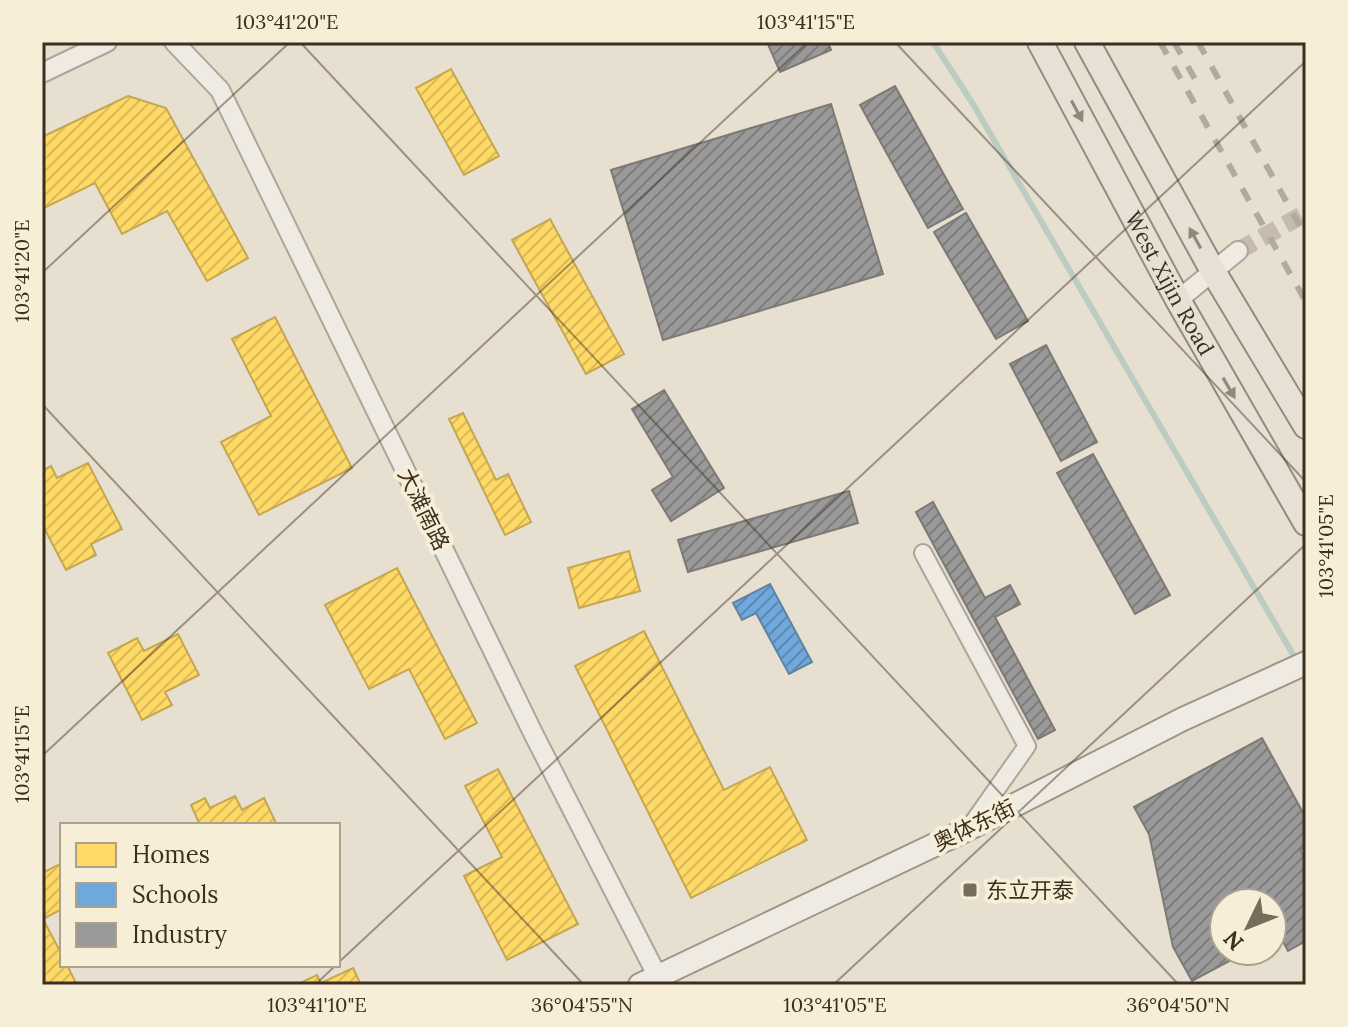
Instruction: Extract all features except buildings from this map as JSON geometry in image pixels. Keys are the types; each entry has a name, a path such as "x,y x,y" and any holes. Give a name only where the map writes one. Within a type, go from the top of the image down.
{"main road":[{"name":"West Xijin Road","path":"1040,42 1178,300 1306,523"},
{"name":"West Xijin Road","path":"1087,42 1214,273 1306,426"},
{"name":"奥体东街","path":"653,982 968,829 1183,719 1306,663"}],"street":[{"path":"42,73 107,42"},
{"name":"大滩南路","path":"174,42 220,90 653,982"},
{"path":"1178,300 1238,251"},
{"path":"923,553 1027,746 968,829"}],"waterway":[{"path":"933,42 973,104 1306,677"}],"tunnel":[{"path":"1238,251 1306,213"}],"railway":[{"path":"1160,42 1306,302"},
{"path":"1174,42 1196,81"},
{"path":"1198,42 1306,237"}],"place":[{"name":"东立开泰","path":"970,890"}]}
